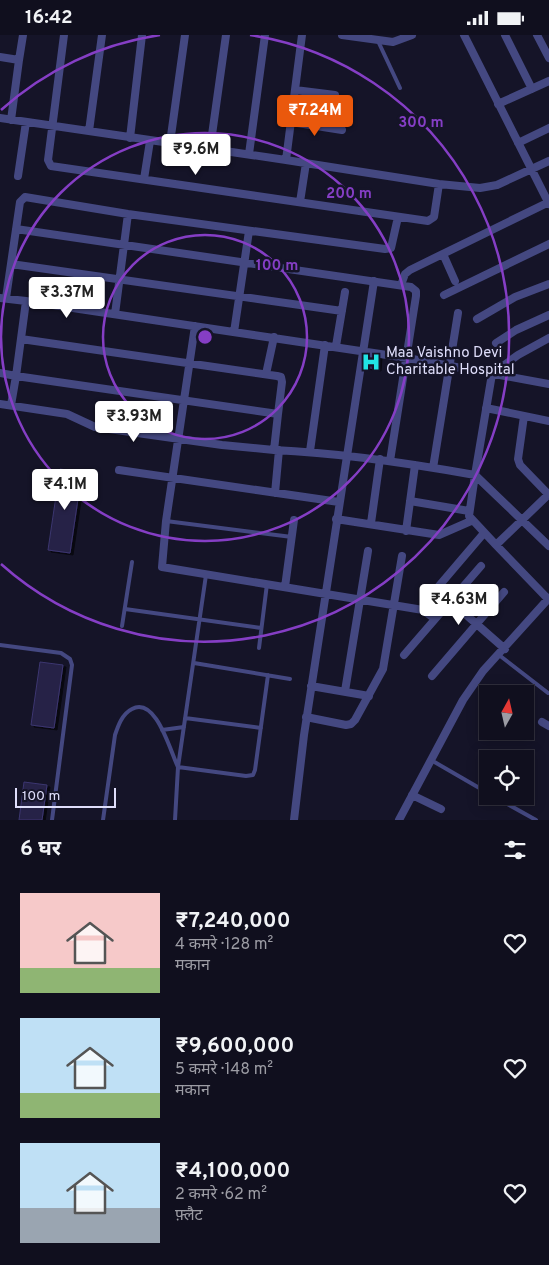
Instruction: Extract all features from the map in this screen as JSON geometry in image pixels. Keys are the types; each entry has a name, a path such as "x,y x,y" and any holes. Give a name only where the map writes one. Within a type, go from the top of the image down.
{"street":[{"path":"10,120 23,35"},
{"path":"64,35 48,160 51,166 398,217 432,220 436,213 439,184"},
{"path":"89,131 102,35"},
{"path":"130,138 142,35"},
{"path":"170,143 185,35"},
{"path":"210,149 226,35"},
{"path":"249,154 265,35"},
{"path":"286,160 302,35"},
{"path":"342,35 378,41 412,35"},
{"path":"401,285 405,274 549,203 464,35"},
{"path":"505,35 532,89"},
{"path":"537,35 549,58"},
{"path":"0,57 19,60"},
{"path":"498,104 549,81"},
{"path":"295,90 335,95"},
{"path":"0,118 439,184 489,188 549,161"},
{"path":"18,176 26,123"},
{"path":"291,123 342,130"},
{"path":"518,143 549,128"},
{"path":"144,179 150,141"},
{"path":"300,202 306,163"},
{"path":"398,217 394,243 391,248 385,249 128,214 25,197 21,198 20,201 11,264 3,298 407,357 549,384"},
{"path":"115,314 128,214"},
{"path":"16,229 401,285 416,291 390,461"},
{"path":"234,332 250,231"},
{"path":"444,295 549,244"},
{"path":"443,254 456,281"},
{"path":"11,264 342,311"},
{"path":"294,820 306,717 374,281"},
{"path":"477,319 515,297 549,284"},
{"path":"336,347 345,293"},
{"path":"11,405 26,301"},
{"path":"433,468 458,313"},
{"path":"496,343 516,330 549,315"},
{"path":"195,326 166,521 162,567 423,610 435,619"},
{"path":"266,374 274,337"},
{"path":"402,819 412,795 463,700 483,671 547,602 496,545 471,521 469,511 492,374 518,355 549,338"},
{"path":"21,339 281,377 275,493"},
{"path":"310,451 325,345"},
{"path":"0,373 278,415"},
{"path":"0,404 67,413 83,423 95,427 250,449 310,451 380,459 475,475 549,545"},
{"path":"486,408 549,421"},
{"path":"496,545 548,494 520,465 518,459 524,416"},
{"path":"371,523 380,459"},
{"path":"406,531 415,465"},
{"path":"119,469 339,502"},
{"path":"410,501 469,511"},
{"path":"336,519 440,535 471,521"},
{"path":"285,587 294,521"},
{"path":"484,533 439,583 439,591 476,624 502,652"},
{"path":"345,691 368,551"},
{"path":"306,717 346,725 351,724 369,696 382,669 402,556"},
{"path":"404,655 481,566"},
{"path":"432,675 504,592"},
{"path":"311,686 369,696"},
{"path":"412,795 441,809"}],"lane":[{"path":"378,41 400,88"},
{"path":"166,521 292,537"},
{"path":"122,626 132,562"},
{"path":"175,820 178,767 206,575"},
{"path":"259,648 267,584"},
{"path":"125,609 261,627"},
{"path":"0,645 61,653 70,659 72,665 52,820"},
{"path":"502,652 548,693"},
{"path":"194,663 290,679"},
{"path":"178,767 246,776 252,775 255,770 268,675"},
{"path":"102,820 115,735 123,718 129,711 143,707 151,710 178,767"},
{"path":"185,718 261,728"},
{"path":"162,730 184,727"},
{"path":"431,760 479,788"},
{"path":"509,805 536,820"}],"building":[{"path":"364,354 379,356 378,369 363,367"},
{"path":"60,469 82,472 70,553 48,550"},
{"path":"40,662 63,665 54,728 31,725"},
{"path":"24,782 47,785 42,820 19,820"}],"place":[{"name":"Maa Vaishno Devi Charitable Hospital","path":"371,362"}]}
